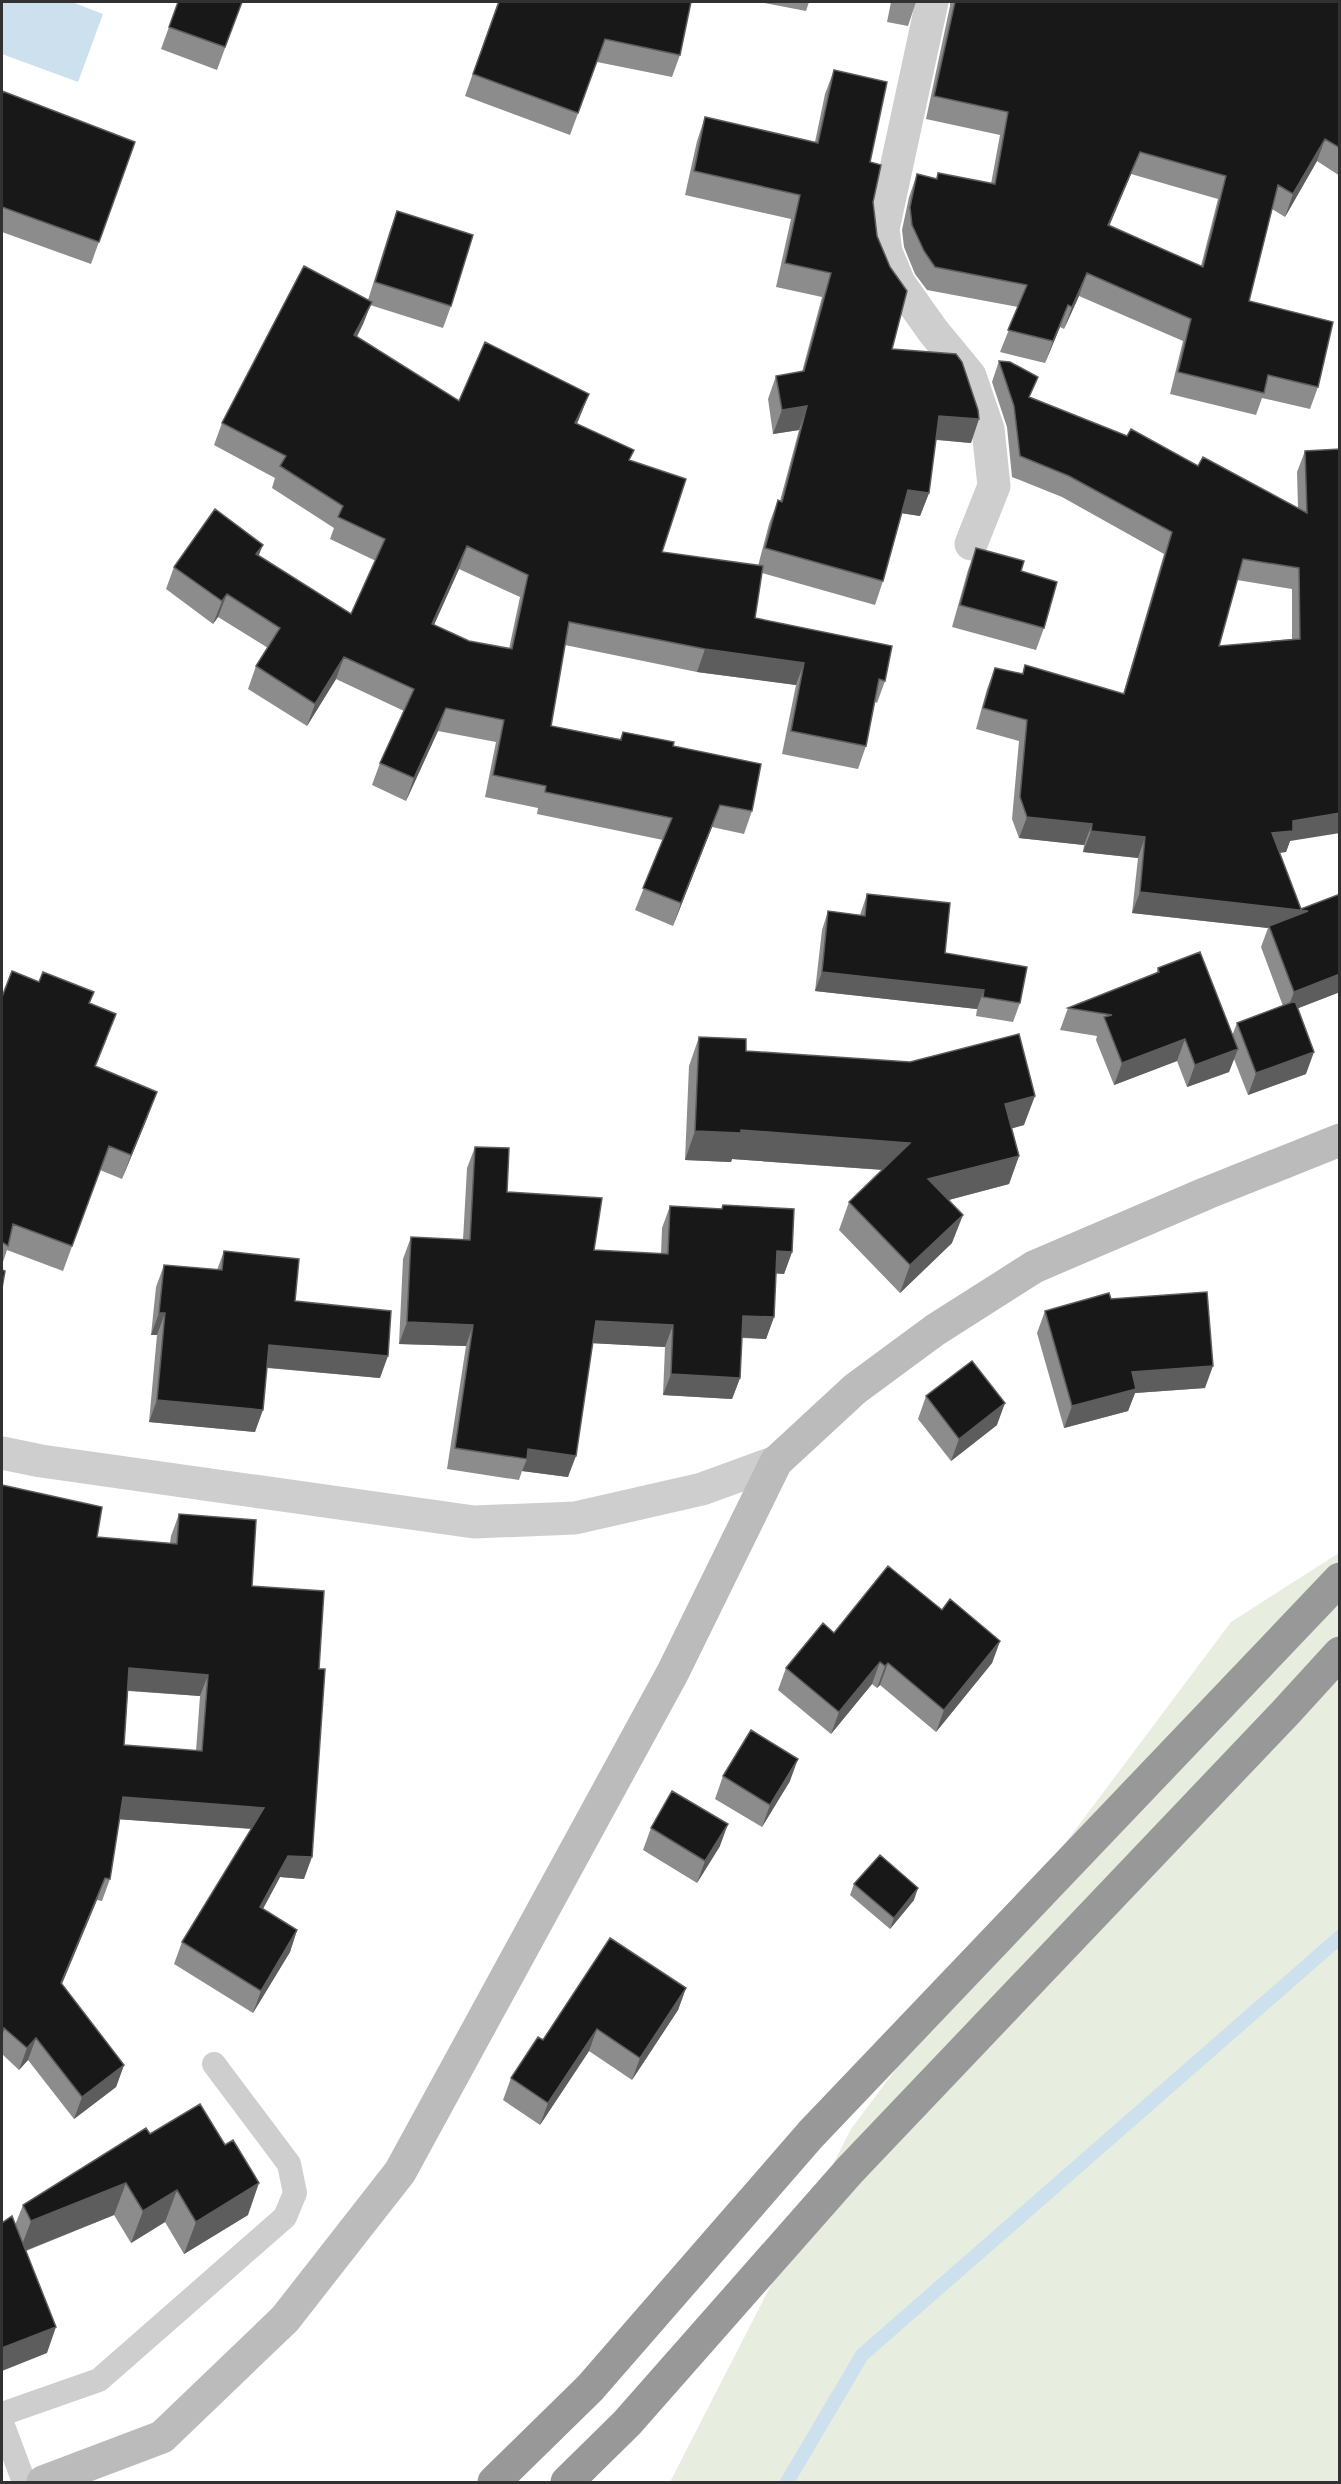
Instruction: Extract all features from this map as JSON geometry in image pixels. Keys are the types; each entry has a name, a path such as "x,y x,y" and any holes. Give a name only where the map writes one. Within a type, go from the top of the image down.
{"highway":[{"path":"494,2482 590,2388 811,2134 1340,1579"},
{"path":"567,2482 627,2423 850,2170 1340,1653"}],"street":[{"path":"932,2 883,229 886,252 899,283 933,332 970,376 988,429 994,486 971,544"},
{"path":"43,2482 162,2437 285,2319 400,2172 673,1672 776,1462 855,1389 935,1330 1034,1267 1207,1193 1340,1140"},
{"path":"2,1453 41,1461 474,1522 575,1518 702,1489 776,1462"}],"lane":[{"path":"2,2414 99,2380 285,2217 295,2193 289,2163 214,2064"},
{"path":"2,2423 24,2482"}],"shaded area":[{"path":"1339,1553 1339,2482 670,2482 851,2129 1231,1622"}],"water":[{"path":"2,2 72,2 103,14 78,82 2,54"}],"building":[{"path":"178,2 242,2 225,47 169,27"},
{"path":"499,2 691,2 680,55 605,39 578,113 473,74"},
{"path":"955,2 1340,2 1340,148 1325,139 1293,194 1278,185 1249,301 1333,322 1318,387 1268,375 1264,393 1178,372 1191,319 1087,273 1072,307 1068,305 1053,341 1008,330 1027,285 935,267 924,251 912,225 910,207 917,174 937,179 938,173 995,184 1008,112 934,96","holes":["1140,152 1226,176 1203,267 1108,225"]},
{"path":"834,70 887,82 870,162 881,165 873,202 877,236 890,267 907,291 892,349 956,354 962,362 979,419 939,416 929,493 908,490 883,581 765,548 778,500 782,502 807,406 782,410 776,376 804,371 831,273 785,263 800,195 694,171 705,117 818,143"},
{"path":"2,91 135,142 99,242 2,207"},
{"path":"397,211 473,235 451,306 375,282"},
{"path":"304,266 372,302 354,335 459,401 485,342 589,394 575,423 634,450 629,460 686,479 662,552 763,566 755,618 892,646 885,681 879,679 866,746 791,731 804,663 705,649 569,622 551,726 621,740 623,732 674,742 673,746 761,764 752,811 720,805 681,903 643,888 672,818 545,792 546,786 493,775 504,720 446,708 414,778 380,763 414,689 344,657 315,704 256,666 280,628 227,594 222,601 174,567 215,509 263,545 256,554 351,614 385,539 338,517 343,506 280,466 286,456 222,423","holes":["467,546 528,575 512,649 469,641 432,624"]},
{"path":"999,361 1010,362 1038,377 1029,397 1127,436 1131,429 1198,466 1203,457 1307,513 1305,451 1340,449 1340,813 1293,821 1293,831 1272,833 1301,909 1340,894 1340,974 1294,992 1269,926 1308,911 1140,892 1145,837 1091,831 1092,824 1027,817 1020,797 1027,720 983,708 995,668 1023,674 1025,665 1124,694 1172,532 1069,476 1020,456 1014,406","holes":["1243,559 1299,568 1300,639 1219,646"]},
{"path":"976,548 1024,561 1021,571 1057,582 1044,628 960,605"},
{"path":"867,894 950,903 945,953 1027,967 1020,1003 983,997 984,990 822,972 828,911 865,916"},
{"path":"1200,952 1238,1049 1195,1065 1185,1039 1122,1063 1104,1017 1112,1015 1068,1008 1159,972 1158,968"},
{"path":"12,971 39,982 43,972 94,992 89,1003 116,1014 95,1066 157,1092 131,1155 109,1146 72,1246 13,1224 8,1246 2,1242 2,997"},
{"path":"1295,1001 1314,1052 1256,1073 1237,1023"},
{"path":"1019,1034 1035,1096 1005,1104 1019,1156 928,1179 963,1215 910,1265 849,1202 910,1143 741,1130 741,1133 695,1131 699,1037 746,1039 746,1051 910,1062"},
{"path":"475,1147 509,1148 507,1192 602,1198 594,1250 668,1254 670,1206 722,1209 723,1205 794,1209 792,1252 777,1251 774,1317 743,1316 740,1378 671,1374 673,1325 596,1321 576,1456 528,1449 527,1459 455,1448 473,1325 407,1322 411,1237 470,1240"},
{"path":"224,1251 299,1259 295,1301 391,1311 388,1356 269,1345 263,1410 157,1400 165,1313 159,1313 164,1265 222,1270"},
{"path":"2,1270 5,1271 2,1288"},
{"path":"1207,1292 1213,1366 1132,1372 1136,1389 1072,1406 1045,1311 1109,1293 1111,1299"},
{"path":"972,1361 1005,1403 959,1439 926,1396"},
{"path":"2,1485 102,1507 97,1537 177,1544 179,1514 256,1520 252,1586 324,1591 319,1669 325,1669 312,1857 288,1856 260,1907 297,1930 261,1991 182,1942 264,1808 123,1797 110,1879 105,1878 61,1983 124,2065 82,2097 36,2038 27,2048 4,2028 2,2034","holes":["129,1668 208,1675 202,1751 124,1745"]},
{"path":"888,1566 942,1610 950,1599 1000,1641 944,1710 888,1663 885,1666 880,1662 839,1712 786,1668 823,1623 834,1633"},
{"path":"751,1730 798,1759 770,1805 723,1776"},
{"path":"672,1791 728,1824 705,1861 651,1828"},
{"path":"880,1855 918,1888 894,1918 854,1884"},
{"path":"610,1938 686,1988 640,2058 597,2029 548,2103 511,2078 538,2037 543,2040"},
{"path":"200,2104 225,2145 233,2140 259,2183 196,2222 177,2190 143,2211 126,2183 31,2221 23,2205 146,2128 150,2134"},
{"path":"12,2216 56,2327 2,2348 2,2223"}],"waterway":[{"path":"787,2482 862,2355 1340,1937"}]}
